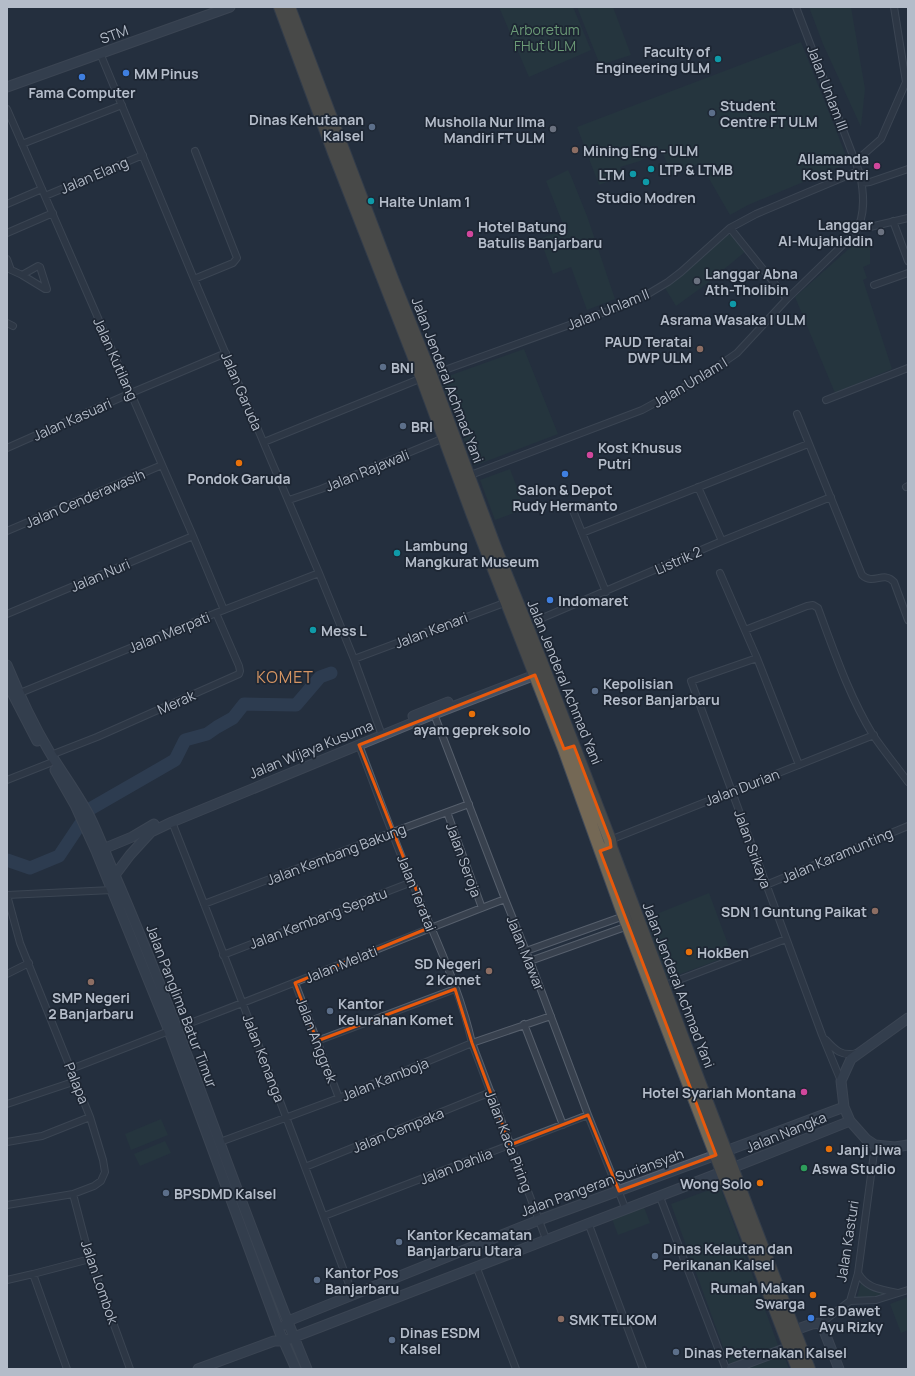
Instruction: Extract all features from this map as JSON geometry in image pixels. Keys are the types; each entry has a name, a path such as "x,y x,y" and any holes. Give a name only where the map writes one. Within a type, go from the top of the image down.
{"highway":[{"name":"Jalan Jenderal Achmad Yani","path":"280,7 334,153 468,476 473,502"},
{"name":"Jalan Jenderal Achmad Yani","path":"289,7 393,281 426,377 444,438 526,625 569,748 663,986 798,1369"},
{"name":"Jalan Jenderal Achmad Yani","path":"491,548 507,602 534,673 569,748"},
{"name":"Jalan Jenderal Achmad Yani","path":"607,846 626,921 721,1153"},
{"name":"Jalan Jenderal Achmad Yani","path":"727,1170 795,1330 809,1369"}],"street":[{"name":"STM","path":"7,87 230,7"},
{"name":"Jalan Unlam III","path":"796,7 856,161 857,170"},
{"path":"856,161 881,139 906,82 894,7"},
{"name":"Jalan Garuda","path":"100,53 320,573 380,730"},
{"path":"22,144 122,105"},
{"name":"Jalan Kutilang","path":"7,109 224,610"},
{"path":"194,278 233,263 237,258 195,151"},
{"name":"Jalan Elang","path":"45,196 143,154"},
{"path":"862,183 870,182 908,169"},
{"name":"Jalan Unlam II","path":"264,442 426,377 619,307 648,294 675,278 730,228 756,214 857,170"},
{"name":"Jalan Unlam I","path":"468,476 642,410 696,382 736,353 787,299 849,240 859,226 863,205 862,183 857,170"},
{"path":"7,204 42,189"},
{"path":"7,233 52,213"},
{"path":"859,226 870,227 908,218"},
{"path":"894,221 908,261"},
{"path":"730,228 787,299"},
{"path":"7,259 9,269 22,275"},
{"path":"874,285 908,274"},
{"name":"Jalan Kasuari","path":"7,448 226,353"},
{"path":"826,400 908,368"},
{"path":"797,414 862,576 870,580 886,576 890,578 894,582 908,620"},
{"name":"Jalan Rajawali","path":"289,500 321,489 444,438"},
{"path":"582,533 808,444"},
{"name":"Jalan Cenderawasih","path":"7,531 162,465"},
{"path":"698,487 722,541"},
{"name":"Listrik 2","path":"526,625 722,541 831,497"},
{"path":"572,508 606,592"},
{"name":"Jalan Nuri","path":"7,614 193,536"},
{"name":"Jalan Merpati","path":"20,693 216,613 320,573"},
{"path":"720,573 757,658 799,765"},
{"name":"Jalan Kenari","path":"354,659 507,602"},
{"path":"745,630 807,606 812,605 818,608 836,657 857,704 874,736 908,782"},
{"name":"Merak","path":"51,759 239,674 239,666 216,613"},
{"name":"Jalan Srikaya","path":"757,658 691,682 822,1035 841,1081"},
{"name":"Jalan Panglima Batur Timur","path":"7,665 51,759 85,825 173,1030"},
{"name":"Jalan Wijaya Kusuma","path":"103,849 132,837 170,816 359,745 484,692 534,673"},
{"name":"Jalan Panglima Batur Timur","path":"7,683 27,723 51,759 72,786 89,817 115,875 240,1211 288,1321 307,1369"},
{"name":"Jalan Wijaya Kusuma","path":"115,875 134,851 152,832 172,822 432,708 484,692"},
{"name":"Jalan Mawar","path":"434,714 504,899 530,961 588,1115 626,1210"},
{"name":"Jalan Durian","path":"607,846 732,791 874,736"},
{"name":"Jalan Teratai","path":"359,745 455,989 468,1025 472,1043"},
{"path":"7,780 51,759"},
{"name":"Jalan Kembang Bakung","path":"204,904 469,804"},
{"name":"Jalan Seroja","path":"447,812 482,908"},
{"name":"Jalan Kenanga","path":"172,822 243,1003 354,1295"},
{"name":"Jalan Karamunting","path":"766,885 908,826"},
{"name":"Jalan Kembang Sepatu","path":"223,955 412,882"},
{"path":"7,895 112,890"},
{"name":"Palapa","path":"7,895 20,943 90,1117 103,1160 104,1172 101,1181 94,1186 72,1194 7,1205"},
{"name":"Jalan Melati","path":"71,1069 295,983 431,927 504,899"},
{"path":"526,951 626,921"},
{"path":"530,961 626,921"},
{"path":"663,986 786,939"},
{"path":"7,974 29,963"},
{"name":"Jalan Anggrek","path":"295,983 340,1098"},
{"path":"318,1041 455,989"},
{"name":"Jalan Kamboja","path":"220,1142 340,1098 472,1043 551,1016"},
{"path":"908,1018 851,1058 841,1081 844,1107 850,1122 866,1139 875,1145 894,1147 908,1145"},
{"path":"524,1024 563,1125"},
{"path":"822,1035 838,1052 848,1055 859,1052"},
{"name":"Jalan Kaca Piring","path":"472,1043 546,1239"},
{"path":"7,1104 76,1081"},
{"name":"Jalan Cempaka","path":"305,1167 490,1092"},
{"name":"Jalan Nangka","path":"721,1153 844,1107"},
{"name":"Jalan Dahlia","path":"324,1216 588,1115"},
{"path":"7,1142 42,1136 90,1117"},
{"name":"Jalan Panglima Batur Timur","path":"207,1120 220,1142 240,1211"},
{"name":"Jalan Nangka","path":"727,1170 850,1122"},
{"name":"Jalan Kasturi","path":"795,1330 812,1324 821,1324 850,1301 858,1273 875,1145"},
{"name":"Jalan Pangeran Suriansyah","path":"288,1321 539,1220 721,1153"},
{"path":"198,1369 282,1337 294,1338 476,1266 546,1239 588,1225 727,1170"},
{"name":"Jalan Lombok","path":"72,1194 90,1259 130,1369"},
{"path":"660,1197 726,1369"},
{"path":"588,1225 642,1369"},
{"name":"Jalan Panglima Batur Timur","path":"252,1241 282,1337 296,1369"},
{"path":"7,1280 90,1259"},
{"path":"476,1266 516,1369"},
{"path":"858,1273 862,1280 870,1286 896,1293"},
{"path":"33,1274 67,1369"},
{"path":"850,1301 876,1300 908,1290"},
{"path":"282,1337 288,1321"},
{"path":"821,1324 839,1369"},
{"path":"731,1369 790,1347"}],"highlighted area":[{"path":"535,675 564,749 574,746 610,840 611,847 600,851 716,1155 619,1191 588,1115 510,1145 472,1043 455,989 317,1041 295,983 431,927 359,745"}],"green space":[{"name":"Arboretum FHut ULM","path":"499,7 573,7 591,50 529,77"},
{"path":"577,7 613,7 631,55 600,65"},
{"path":"809,7 851,7 865,89 861,127 823,44"},
{"path":"801,42 849,163 748,205 730,215 700,163 672,175 661,149 640,161 620,167 623,176 599,185 577,127"},
{"path":"568,170 587,216 615,299 587,310 571,267 553,274 540,239 565,229 546,181"},
{"path":"726,235 732,235 746,251 705,285 676,306 665,288 684,274"},
{"path":"862,237 870,247 870,264 863,267 867,278 863,280 892,369 835,393 795,297"},
{"path":"524,349 558,434 474,466 440,379"},
{"path":"510,469 525,509 495,520 480,480"},
{"path":"709,893 732,955 667,979 644,919"},
{"path":"161,1119 168,1135 131,1150 125,1134"},
{"path":"165,1141 171,1153 140,1166 134,1154"},
{"path":"720,1186 779,1348 730,1366 671,1204"},
{"path":"644,1207 650,1223 618,1235 612,1219"},
{"path":"861,1283 871,1289 887,1294 878,1297 857,1298"},
{"path":"908,1297 908,1330 901,1333 890,1304"},
{"path":"784,1355 789,1369 746,1369"}],"waterway":[{"path":"90,809 175,760 185,740 207,734 233,718 244,704 296,705 320,677 331,673"},
{"path":"7,860 30,868 59,856 81,823"}],"place":[{"name":"Faculty of Engineering ULM","path":"718,59"},
{"name":"MM Pinus","path":"126,73"},
{"name":"Fama Computer","path":"82,77"},
{"name":"Student Centre FT ULM","path":"712,113"},
{"name":"Dinas Kehutanan Kalsel","path":"372,127"},
{"name":"Musholla Nur Ilma Mandiri FT ULM","path":"553,129"},
{"name":"Mining Eng - ULM","path":"575,150"},
{"name":"Allamanda Kost Putri","path":"877,166"},
{"name":"LTP & LTMB","path":"651,169"},
{"name":"LTM","path":"633,174"},
{"name":"Studio Modren","path":"646,182"},
{"name":"Halte Unlam 1","path":"371,201"},
{"name":"Langgar Al-Mujahiddin","path":"881,232"},
{"name":"Hotel Batung Batulis Banjarbaru","path":"470,234"},
{"name":"Langgar Abna Ath-Tholibin","path":"697,281"},
{"name":"Asrama Wasaka I ULM","path":"733,304"},
{"name":"PAUD Teratai DWP ULM","path":"700,349"},
{"name":"BNI","path":"383,367"},
{"name":"BRI","path":"403,426"},
{"name":"Kost Khusus Putri","path":"590,455"},
{"name":"Pondok Garuda","path":"239,463"},
{"name":"Salon & Depot Rudy Hermanto","path":"565,474"},
{"name":"Lambung Mangkurat Museum","path":"397,553"},
{"name":"Indomaret","path":"550,600"},
{"name":"Mess L","path":"313,630"},
{"name":"Kepolisian Resor Banjarbaru","path":"595,691"},
{"name":"ayam geprek solo","path":"472,714"},
{"name":"SDN 1 Guntung Paikat","path":"875,911"},
{"name":"HokBen","path":"689,952"},
{"name":"SD Negeri 2 Komet","path":"489,971"},
{"name":"SMP Negeri 2 Banjarbaru","path":"91,982"},
{"name":"Kantor Kelurahan Komet","path":"330,1011"},
{"name":"Hotel Syariah Montana","path":"804,1092"},
{"name":"Janji Jiwa","path":"829,1149"},
{"name":"Aswa Studio","path":"804,1168"},
{"name":"Wong Solo","path":"760,1183"},
{"name":"BPSDMD Kalsel","path":"166,1193"},
{"name":"Kantor Kecamatan Banjarbaru Utara","path":"399,1242"},
{"name":"Dinas Kelautan dan Perikanan Kalsel","path":"655,1256"},
{"name":"Kantor Pos Banjarbaru","path":"317,1280"},
{"name":"Rumah Makan Swarga","path":"813,1295"},
{"name":"Es Dawet Ayu Rizky","path":"811,1318"},
{"name":"SMK TELKOM","path":"561,1319"},
{"name":"Dinas ESDM Kalsel","path":"392,1340"},
{"name":"Dinas Peternakan Kalsel","path":"676,1352"}],"district":[{"name":"KOMET","path":"285,677"}]}
